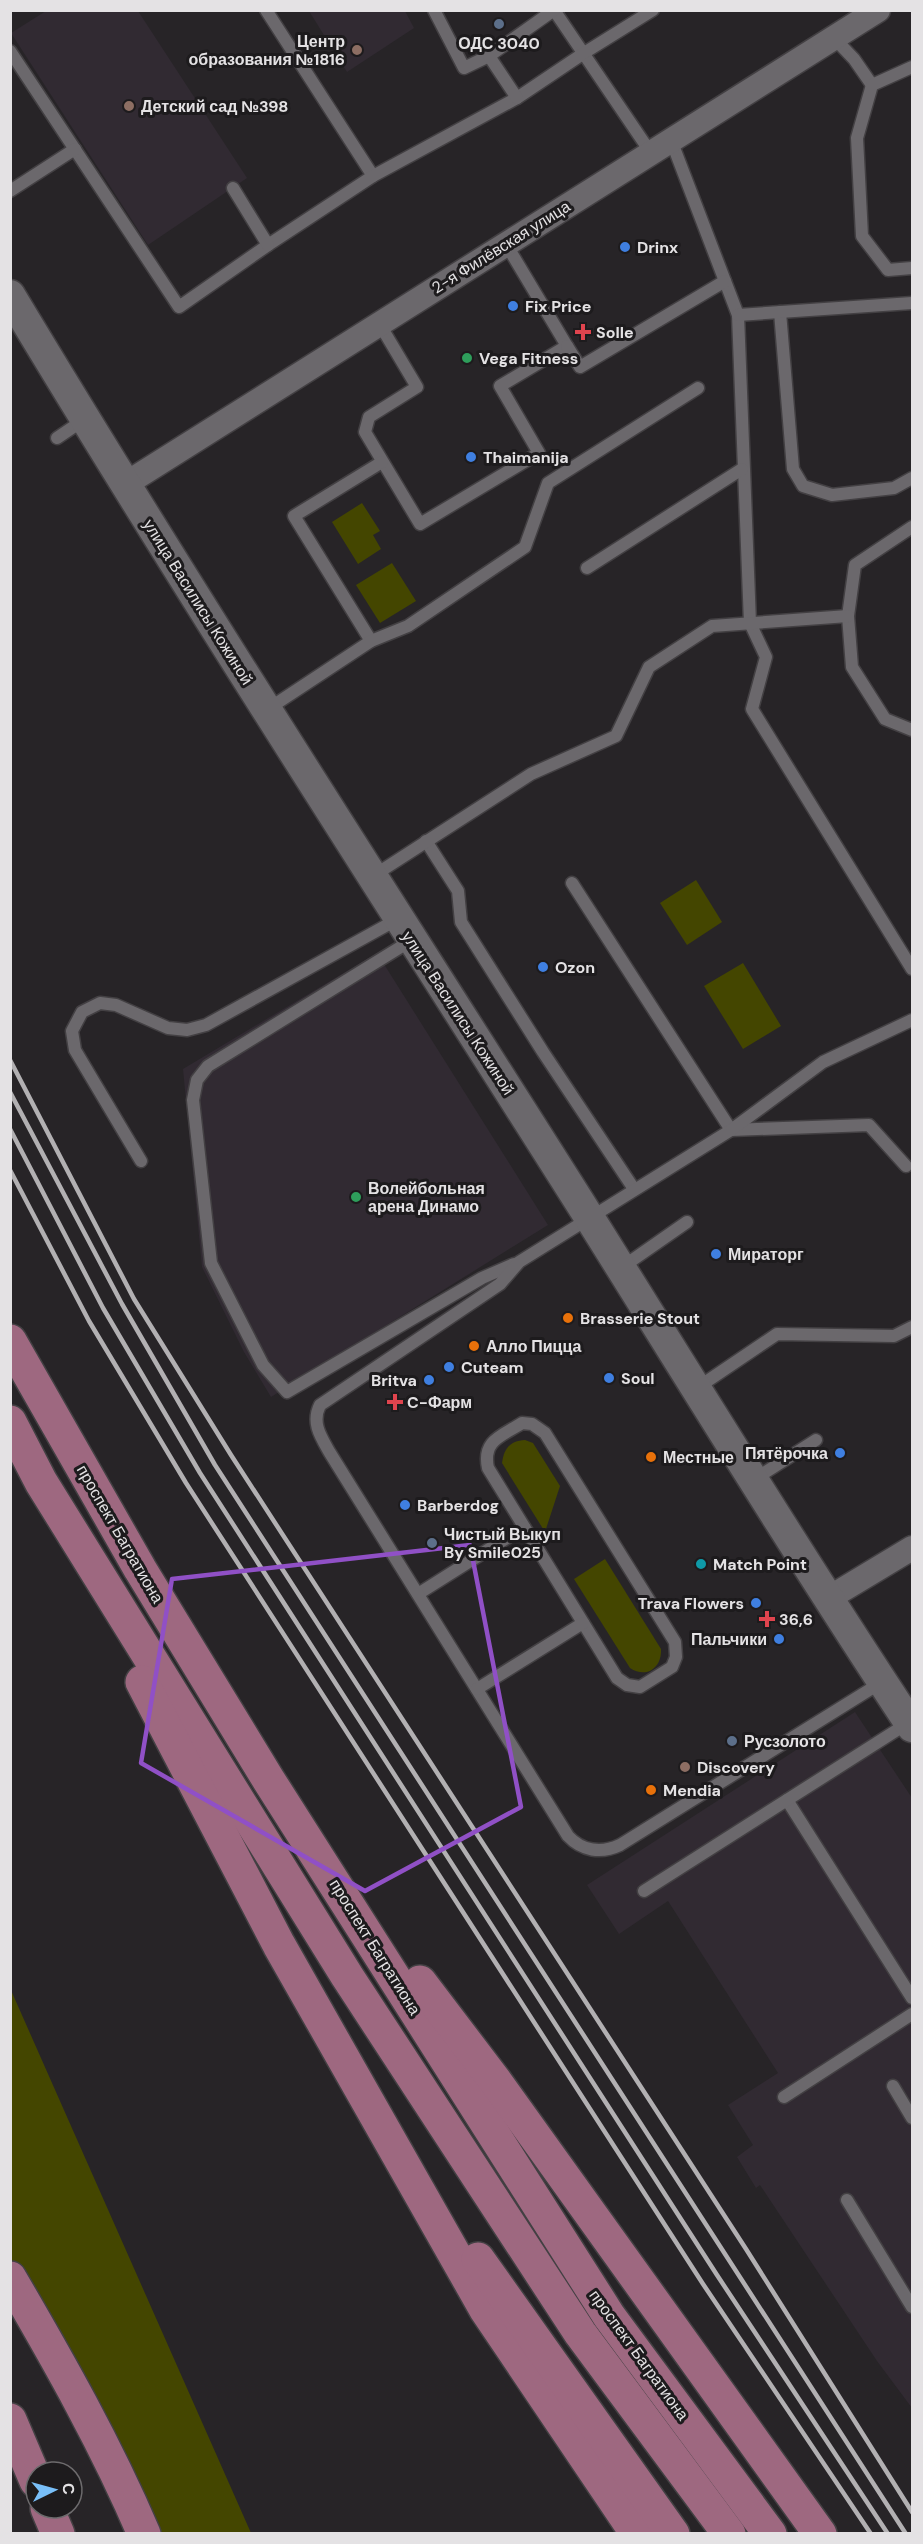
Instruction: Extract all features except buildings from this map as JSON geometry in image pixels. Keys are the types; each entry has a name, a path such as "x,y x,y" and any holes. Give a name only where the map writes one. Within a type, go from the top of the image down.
{"main road":[{"name":"проспект Багратиона","path":"10,1341 140,1569 268,1779 609,2316 770,2534"},
{"name":"проспект Багратиона","path":"10,1422 41,1482 347,1976 580,2333 729,2534"},
{"path":"41,1482 279,1945 486,2310 637,2534"},
{"path":"268,1779 502,2092 820,2534"},
{"path":"382,2123 673,2534"},
{"path":"10,2278 87,2411 119,2474 144,2534"},
{"path":"10,2420 27,2460"},
{"path":"52,2520 58,2534"}],"street":[{"name":"2-я Филёвская улица","path":"124,485 878,10"},
{"name":"улица Василисы Кожиной","path":"10,295 124,485 589,1218 752,1481 911,1725"},
{"path":"829,1598 912,1548"}],"lane":[{"path":"266,10 374,176"},
{"path":"434,10 464,68 489,56 554,10 584,53 661,146 725,281 738,315 742,469 750,623 766,657 752,710 912,969"},
{"path":"10,51 179,307 268,245 374,176 517,98 653,10"},
{"path":"834,38 854,59 872,85"},
{"path":"489,56 517,98"},
{"path":"912,67 872,85 857,138 862,236 888,270 912,268"},
{"path":"10,191 75,148"},
{"path":"233,188 268,245"},
{"path":"506,244 580,368 725,281"},
{"path":"738,315 912,303"},
{"path":"780,312 793,469 803,486 832,495 894,488 912,478"},
{"path":"379,323 417,387 369,417 365,432 420,525 539,453 500,386 567,346"},
{"path":"267,710 371,641 408,626 525,547 548,483 698,388"},
{"path":"57,438 85,419"},
{"path":"371,641 294,516 382,462"},
{"path":"587,568 742,469"},
{"path":"912,527 855,565 849,616 852,667 885,719 912,730"},
{"path":"372,877 531,774 616,736 649,668 712,627 849,616"},
{"path":"426,841 458,891 461,922 634,1190"},
{"path":"572,883 730,1130"},
{"path":"141,1161 75,1050 72,1030 82,1012 100,1003 116,1005 168,1028 187,1030 196,1028 405,930"},
{"path":"405,930 208,1066 197,1080 193,1100 207,1249 211,1263 263,1365 287,1392 482,1278 519,1262 730,1130 823,1062 912,1020"},
{"path":"730,1130 869,1125 906,1166"},
{"path":"620,1268 687,1222"},
{"path":"519,1262 500,1284 320,1405 315,1414 318,1431 568,1836 581,1846 596,1850 620,1845 882,1682"},
{"path":"696,1389 777,1334 894,1336 912,1327"},
{"path":"522,1423 528,1423 545,1432 675,1642 675,1662 672,1667 640,1687 627,1685 617,1678 524,1527 488,1468 486,1457 490,1443 522,1423"},
{"path":"752,1481 816,1440"},
{"path":"418,1594 524,1527"},
{"path":"477,1689 584,1623"},
{"path":"644,1891 911,1725"},
{"path":"787,1800 912,1998"},
{"path":"784,2097 912,2014"},
{"path":"893,2086 912,2118"},
{"path":"847,2200 912,2307"}],"highlighted area":[{"path":"470,1545 521,1807 365,1891 141,1763 172,1579"}],"shaded area":[{"name":"Детский сад №398","path":"46,11 138,11 247,178 148,245 11,33"},
{"name":"Центр образования №1816","path":"309,11 405,11 414,28 347,72"},
{"path":"362,503 380,531 373,535 381,549 358,564 332,522"},
{"path":"392,563 416,601 380,623 356,585"},
{"path":"696,880 722,922 687,945 660,903"},
{"name":"Волейбольная арена Динамо","path":"377,953 548,1225 271,1397 244,1352 202,1267 183,1069"},
{"path":"743,963 781,1026 743,1049 704,986"},
{"path":"525,1440 533,1443 560,1486 545,1532 502,1463 504,1453 509,1446"},
{"path":"605,1559 661,1649 659,1662 647,1672 630,1668 574,1579"},
{"path":"855,1712 912,1798 912,2408 877,2361 760,2185 756,2188 737,2157 753,2145 728,2105 778,2073 668,1901 619,1934 587,1885"},
{"path":"10,1988 251,2533 156,2533 11,2259"}],"railway":[{"path":"10,1060 134,1299 231,1455 746,2249 912,2512"},
{"path":"10,1092 122,1304 215,1465 906,2534"},
{"path":"10,1129 103,1308 200,1473 717,2275 888,2534"},
{"path":"10,1170 89,1321 186,1483 703,2284 871,2534"}],"place":[{"name":"ОДС 3040","path":"499,24"},
{"name":"Центр образования №1816","path":"357,50"},
{"name":"Детский сад №398","path":"129,106"},
{"name":"Drinx","path":"625,247"},
{"name":"Fix Price","path":"513,306"},
{"name":"Solle","path":"583,332"},
{"name":"Vega Fitness","path":"467,358"},
{"name":"Thaimanija","path":"471,457"},
{"name":"Ozon","path":"543,967"},
{"name":"Волейбольная арена Динамо","path":"356,1197"},
{"name":"Мираторг","path":"716,1254"},
{"name":"Brasserie Stout","path":"568,1318"},
{"name":"Алло Пицца","path":"474,1346"},
{"name":"Cuteam","path":"449,1367"},
{"name":"Soul","path":"609,1378"},
{"name":"Britva","path":"429,1380"},
{"name":"C-Фарм","path":"395,1402"},
{"name":"Пятёрочка","path":"840,1453"},
{"name":"Местные","path":"651,1457"},
{"name":"Barberdog","path":"405,1505"},
{"name":"Чистый Выкуп By Smile025","path":"432,1543"},
{"name":"Match Point","path":"701,1564"},
{"name":"Trava Flowers","path":"756,1603"},
{"name":"36,6","path":"767,1619"},
{"name":"Пальчики","path":"779,1639"},
{"name":"Русзолото","path":"732,1741"},
{"name":"Discovery","path":"685,1767"},
{"name":"Mendia","path":"651,1790"}]}
